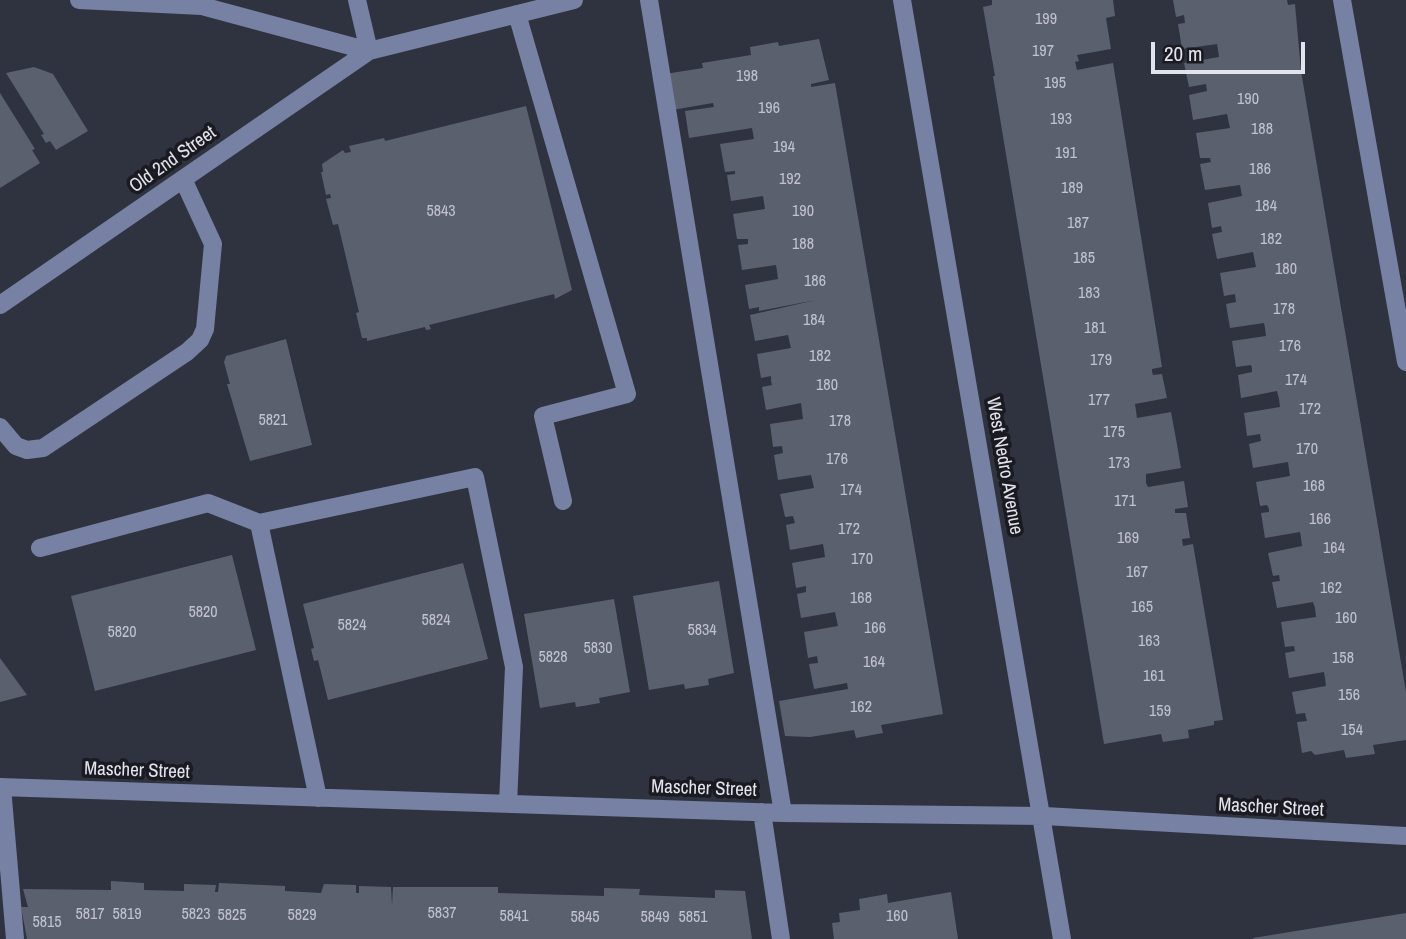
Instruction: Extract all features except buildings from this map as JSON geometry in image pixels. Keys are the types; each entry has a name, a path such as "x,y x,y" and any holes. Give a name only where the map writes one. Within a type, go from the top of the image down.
{"street":[{"path":"79,0 202,6 369,51 574,0"},
{"path":"357,0 369,51"},
{"path":"649,0 783,813"},
{"name":"West Nedro Avenue","path":"902,0 1044,816 1062,939"},
{"path":"1342,0 1406,362"},
{"path":"517,14 627,394 543,416 563,501"},
{"name":"Old 2nd Street","path":"0,305 369,51"},
{"path":"0,427 16,446 27,450 43,448 144,382 200,340 205,329 213,244 183,178"},
{"path":"40,548 208,503 259,523 475,477 514,667 508,804"},
{"path":"259,523 318,798"},
{"path":"1,787 15,939"},
{"name":"Mascher Street","path":"1,787 783,813 1044,816 1406,836"},
{"path":"762,812 781,939"}]}
